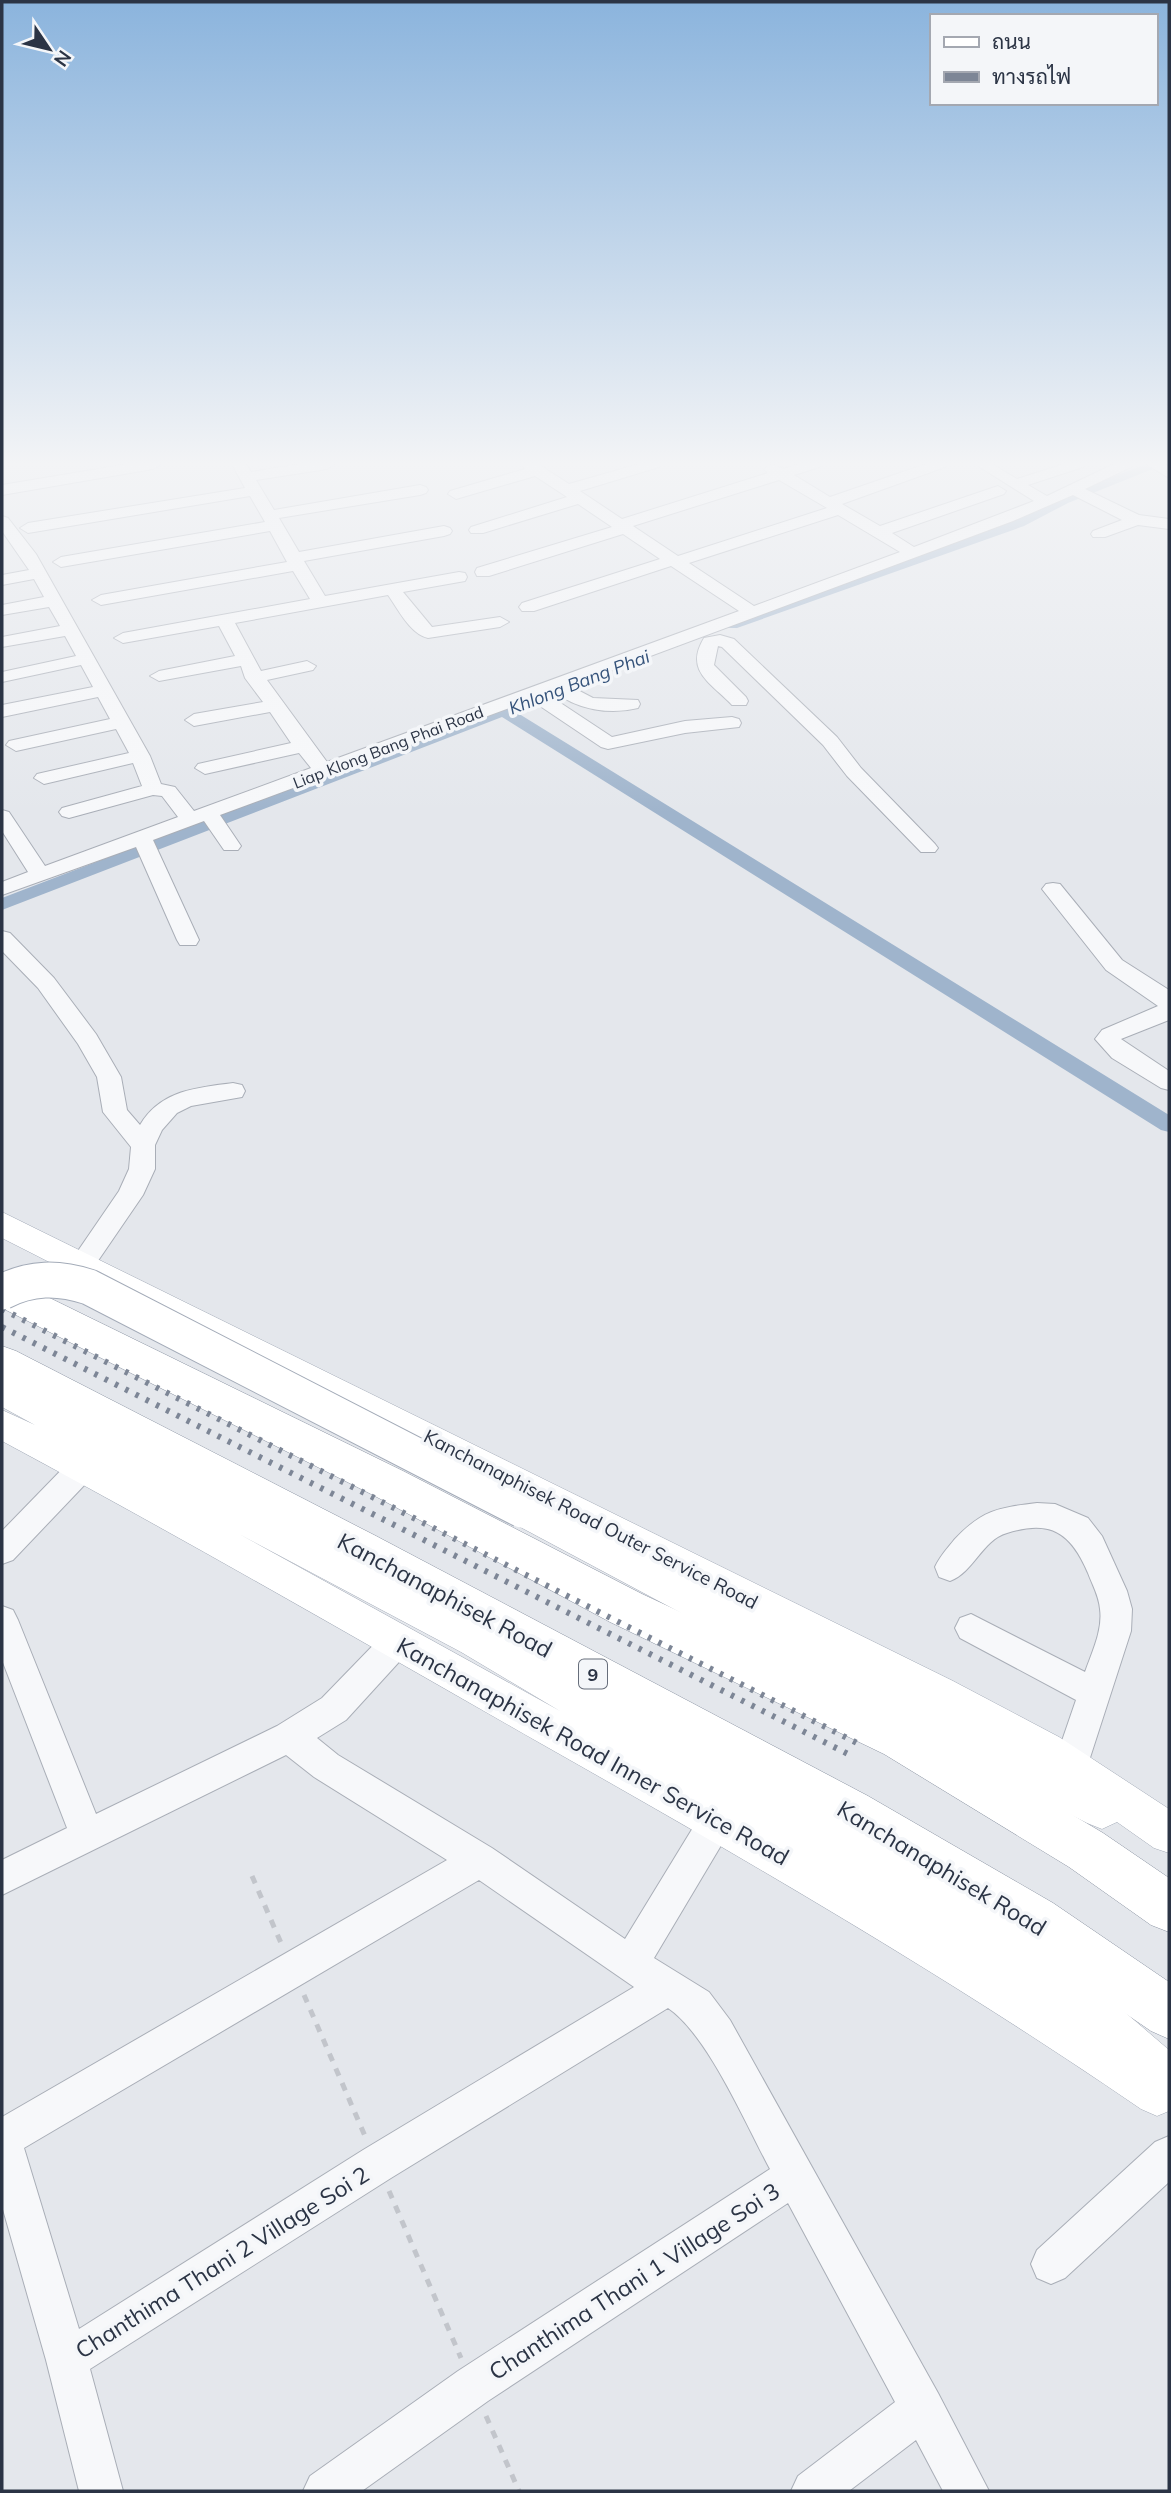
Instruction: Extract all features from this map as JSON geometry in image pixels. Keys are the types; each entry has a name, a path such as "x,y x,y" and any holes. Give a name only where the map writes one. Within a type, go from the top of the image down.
{"highway":[{"path":"2,1291 388,1483 626,1608 900,1738 1086,1850 1169,1907"},
{"name":"Kanchanaphisek Road","path":"2,1362 373,1555 851,1813 1035,1921 1169,2013"}],"main road":[{"name":"Kanchanaphisek Road Outer Service Road","path":"2,1224 939,1694 1070,1767 1169,1833"},
{"path":"2,1291 34,1279 65,1279 89,1287 825,1670 1169,1842"},
{"path":"2,1391 474,1640 745,1798 944,1908 1076,2000 1169,2080"},
{"name":"Kanchanaphisek Road Inner Service Road","path":"2,1424 717,1820 926,1942 1077,2037 1169,2102"}],"street":[{"path":"43,580 140,756 153,789"},
{"path":"101,600 198,580"},
{"path":"306,580 320,602"},
{"path":"123,638 437,580"},
{"path":"528,607 613,580"},
{"path":"704,580 744,607"},
{"name":"Liap Klong Bang Phai Road","path":"2,889 145,844 165,827 212,825 324,772 541,699 704,637 744,607 817,580"},
{"path":"392,589 415,622 428,633 500,622"},
{"path":"2,610 53,601"},
{"path":"563,663 744,607"},
{"path":"225,620 244,660 272,706 324,772"},
{"path":"2,642 68,629"},
{"path":"739,701 705,667 704,637 728,643 759,672 830,741 854,772 928,848"},
{"path":"2,677 86,659"},
{"path":"159,676 244,660"},
{"path":"254,678 307,666"},
{"path":"564,690 602,706 631,704"},
{"path":"2,711 103,691"},
{"path":"541,699 594,736 613,743 685,727 732,723"},
{"path":"194,720 272,706"},
{"path":"16,745 121,722"},
{"path":"205,768 302,746"},
{"path":"44,778 140,756"},
{"path":"153,789 145,799 165,827"},
{"path":"69,812 153,789 168,791 212,825"},
{"path":"2,816 40,875"},
{"path":"145,844 188,940"},
{"path":"1053,889 1114,965 1164,997 1169,1006 1167,1012 1110,1035 1107,1040 1120,1052 1169,1082"},
{"path":"2,939 46,983 88,1040 109,1077 116,1112 143,1145"},
{"path":"82,1264 130,1195 142,1169 143,1145 152,1126 168,1107 186,1098 233,1091"},
{"path":"2,1551 83,1467"},
{"path":"950,1567 984,1530 1003,1520 1055,1517 1077,1527 1091,1545 1116,1609 1115,1631 1070,1767"},
{"path":"2,1620 88,1836"},
{"path":"971,1628 1094,1693"},
{"path":"2,1878 289,1737 334,1709 398,1641"},
{"path":"289,1737 326,1766 480,1860 630,1964 696,2006 718,2033 967,2491"},
{"path":"630,1964 717,1820"},
{"path":"101,2491 67,2360 2,2139 480,1860"},
{"name":"Chanthima Thani 2 Village Soi 2","path":"67,2360 377,2164 669,1987"},
{"path":"1051,2264 1169,2156"},
{"name":"Chanthima Thani 1 Village Soi 3","path":"325,2491 473,2386 795,2176"},
{"path":"813,2491 923,2408"}],"waterway":[{"name":"Khlong Bang Phai","path":"732,625 858,580"},
{"name":"Khlong Bang Phai","path":"503,711 582,681"},
{"name":"Khlong Bang Phai","path":"2,904 503,711"},
{"path":"503,711 1169,1125"}],"railway":[{"path":"2,1309 859,1744"},
{"path":"2,1327 852,1756"}]}
